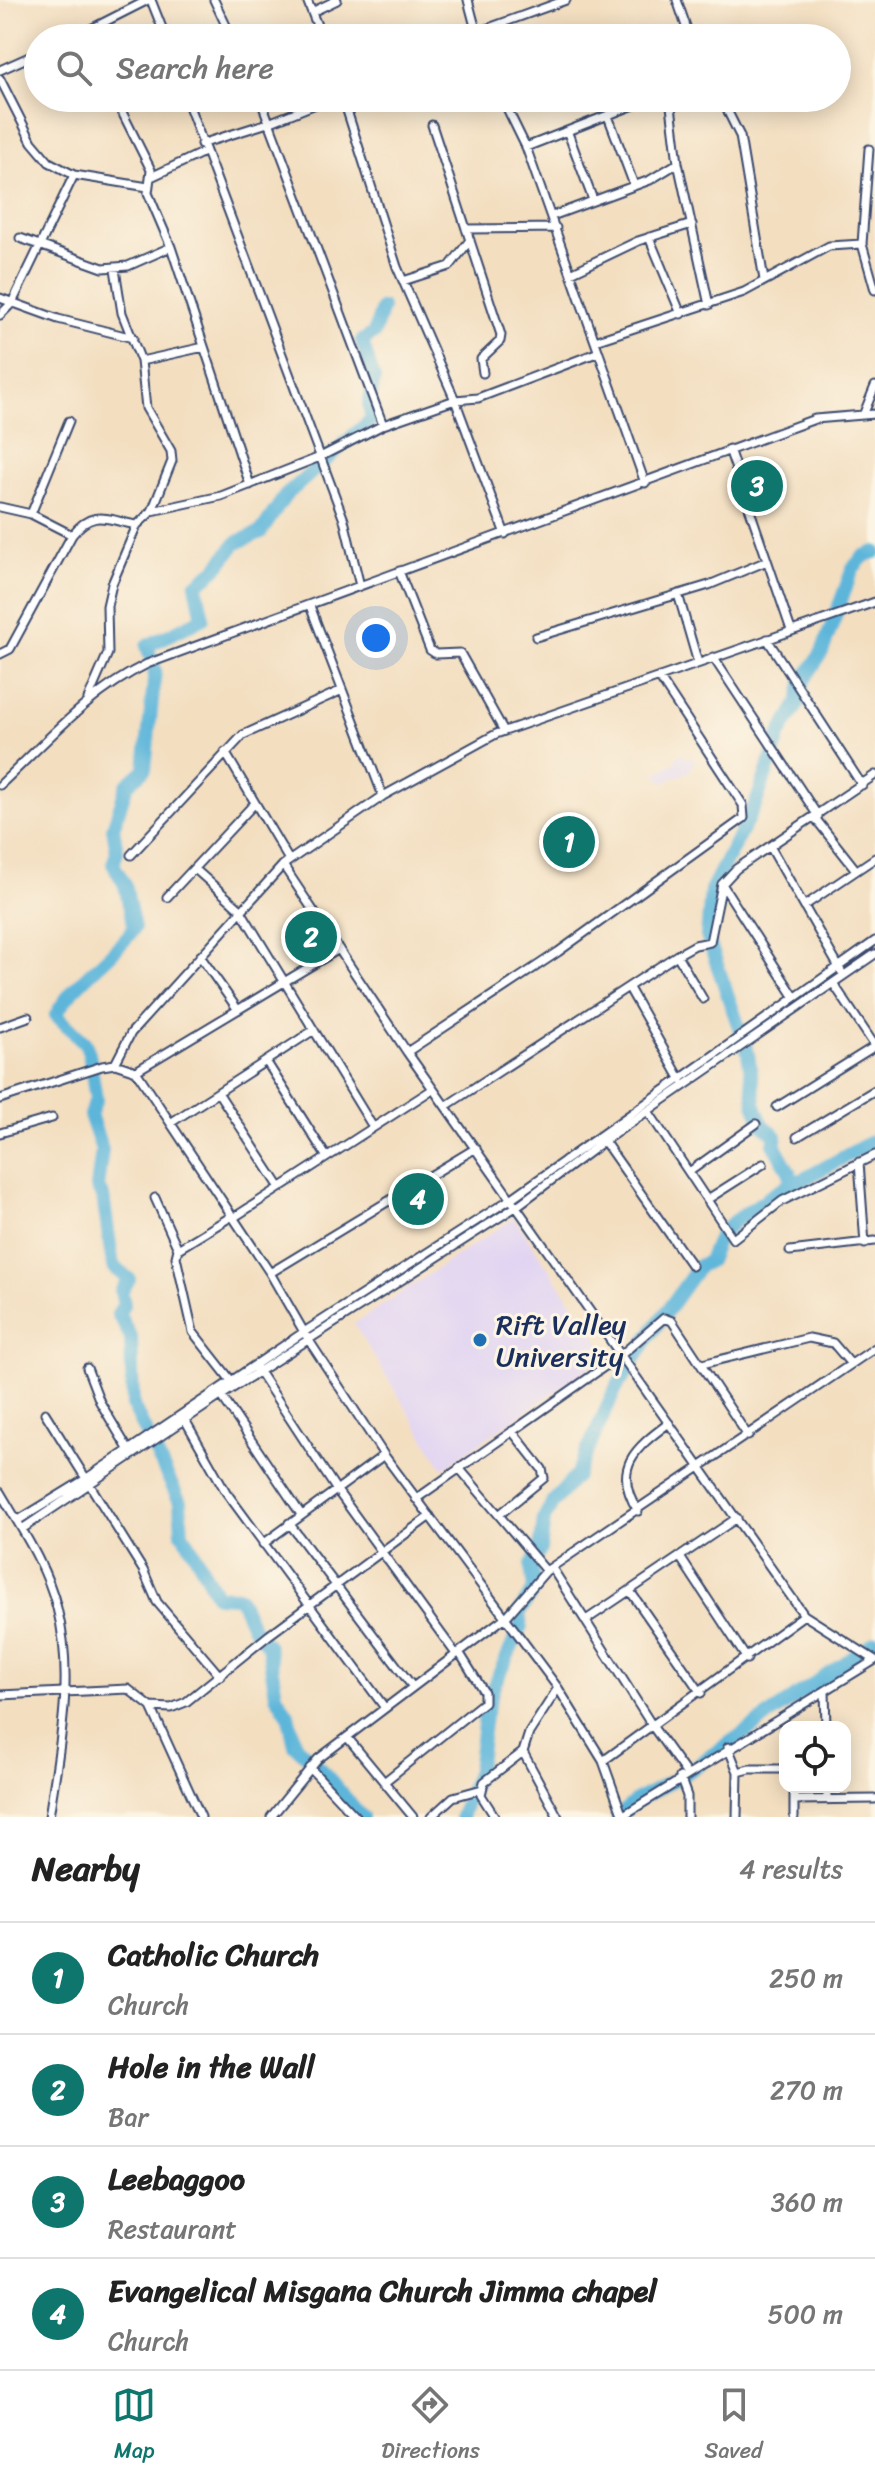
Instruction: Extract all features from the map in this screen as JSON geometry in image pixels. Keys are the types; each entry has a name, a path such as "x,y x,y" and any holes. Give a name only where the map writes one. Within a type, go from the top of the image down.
{"street":[{"path":"105,24 150,0 160,24"},
{"path":"214,0 225,24"},
{"path":"307,0 317,24"},
{"path":"312,12 337,0"},
{"path":"468,0 475,24"},
{"path":"504,24 566,0"},
{"path":"677,0 685,24"},
{"path":"0,70 24,59"},
{"path":"0,79 40,155 74,175 148,187"},
{"path":"121,112 151,177 148,187 250,485"},
{"path":"191,112 231,210 344,520 360,586"},
{"path":"266,112 383,425"},
{"path":"151,177 203,148 296,112"},
{"path":"348,112 403,281 455,400 505,534"},
{"path":"509,112 526,147 552,216 645,483"},
{"path":"526,147 618,112"},
{"path":"673,112 678,138 678,163 709,305"},
{"path":"728,112 740,136 764,280"},
{"path":"608,116 634,185"},
{"path":"432,125 501,335 500,341 481,359 483,373"},
{"path":"568,133 593,200"},
{"path":"869,149 862,244 872,263 875,290"},
{"path":"552,216 634,185 678,163"},
{"path":"0,315 12,303 74,175"},
{"path":"864,197 875,190"},
{"path":"571,273 649,237 692,224"},
{"path":"466,229 556,228"},
{"path":"649,237 681,314"},
{"path":"20,238 94,267 115,269 171,247"},
{"path":"403,281 450,266 470,240"},
{"path":"595,341 744,292 829,246 862,244"},
{"path":"87,702 108,653 107,606 112,584 137,525 152,511 172,461 171,451 146,408 141,361 122,313 115,269"},
{"path":"0,298 133,338"},
{"path":"141,361 204,347"},
{"path":"152,511 221,496 320,457 383,425 455,400 478,398 599,352"},
{"path":"864,413 875,386"},
{"path":"0,785 87,702 121,676 147,664 815,419 875,414"},
{"path":"31,514 69,421"},
{"path":"729,449 791,630"},
{"path":"0,507 31,514 72,535"},
{"path":"0,654 10,649 72,535 84,520 93,517 137,525"},
{"path":"536,637 678,594 767,561"},
{"path":"399,571 430,650 436,654 460,653 504,731"},
{"path":"678,594 698,663"},
{"path":"115,1064 131,1033 240,909 286,863 383,796 504,731 875,602"},
{"path":"310,606 340,691 383,796"},
{"path":"767,639 862,785"},
{"path":"713,657 816,817 856,870"},
{"path":"407,1052 571,943 744,818 743,805 659,677"},
{"path":"131,855 225,752 258,727 340,691"},
{"path":"0,1099 115,1064 136,1071 270,1273 306,1335 384,1455 558,1688 603,1761 623,1816 728,1747 825,1691 872,1658 804,1615 737,1518 699,1470 512,1198 407,1052 339,949 286,863 225,752"},
{"path":"446,1106 677,955 695,945 710,942 722,884 736,869 875,775"},
{"path":"167,897 255,803"},
{"path":"771,848 844,976"},
{"path":"804,906 875,858"},
{"path":"195,869 240,909 373,1127"},
{"path":"722,884 794,996"},
{"path":"19,1525 512,1198 875,941"},
{"path":"136,1071 339,949"},
{"path":"306,1335 517,1206 604,1141 875,954"},
{"path":"677,955 703,999"},
{"path":"200,956 238,1010"},
{"path":"777,1107 875,1046 833,983"},
{"path":"629,988 685,1086"},
{"path":"0,1027 28,1017"},
{"path":"172,1122 314,1030"},
{"path":"266,1061 326,1156"},
{"path":"178,1249 433,1089"},
{"path":"797,1137 875,1090"},
{"path":"219,1094 279,1186"},
{"path":"648,1111 733,1239 782,1201 875,1155"},
{"path":"0,1133 52,1118"},
{"path":"689,1172 756,1124"},
{"path":"604,1141 692,1266"},
{"path":"270,1273 476,1148"},
{"path":"859,1162 865,1244"},
{"path":"708,1199 763,1164"},
{"path":"155,1198 178,1249 176,1257 193,1332 234,1384"},
{"path":"790,1251 875,1241"},
{"path":"416,1499 621,1355 662,1320 672,1321 748,1436"},
{"path":"702,1364 809,1338 833,1343 850,1363"},
{"path":"271,1817 313,1764 507,1616 549,1570 875,1348"},
{"path":"87,1368 100,1402 128,1449"},
{"path":"257,1369 336,1489 484,1692 484,1702 384,1782"},
{"path":"220,1392 300,1513"},
{"path":"45,1413 143,1570 157,1602 220,1676"},
{"path":"86,1483 128,1449 184,1416"},
{"path":"184,1416 226,1492 385,1708"},
{"path":"638,1511 626,1488 630,1461 639,1445 669,1423"},
{"path":"499,1515 544,1478 542,1469 512,1431"},
{"path":"263,1544 300,1513 384,1455"},
{"path":"459,1468 549,1570 586,1620 683,1775 687,1817"},
{"path":"0,1492 19,1525 57,1608 63,1642 63,1733 49,1817"},
{"path":"151,1707 177,1707 430,1516"},
{"path":"586,1620 737,1518"},
{"path":"289,1523 412,1686"},
{"path":"680,1557 747,1659"},
{"path":"630,1591 701,1693"},
{"path":"603,1761 701,1693 804,1615"},
{"path":"495,1817 481,1795 487,1777 523,1752 529,1733 558,1688"},
{"path":"0,1695 128,1689 151,1707 201,1817"},
{"path":"825,1691 826,1721"},
{"path":"347,1737 413,1817"},
{"path":"728,1747 738,1772 737,1817"},
{"path":"523,1752 558,1817"},
{"path":"313,1764 356,1817"},
{"path":"738,1772 779,1769"},
{"path":"431,1817 453,1797 482,1789"},
{"path":"794,1793 794,1817"},
{"path":"827,1793 827,1799"},
{"path":"794,1800 875,1799"}],"shaded area":[{"path":"683,753 685,758 691,756 695,764 690,766 692,770 663,783 657,773 676,762 675,757"},
{"name":"Rift Valley University","path":"514,1218 608,1355 443,1468 354,1324"}],"waterway":[{"path":"362,1817 320,1768 295,1745 288,1714 276,1695 268,1646 252,1626 239,1597 217,1596 182,1534 180,1502 133,1406 131,1337 118,1314 124,1304 121,1292 129,1279 113,1266 103,1196 97,1187 102,1150 90,1115 96,1099 89,1053 85,1043 56,1015 73,991 134,928 125,885 113,864 117,852 113,828 127,785 145,769 155,671 147,646 203,618 196,585 216,569 236,543 261,532 285,496 372,419 369,405 374,380 362,341 374,333 382,308"},
{"path":"461,1817 478,1770 485,1716 494,1685 521,1627 519,1613 534,1589 531,1566 540,1550 544,1519 553,1502 576,1476 615,1390 699,1266 709,1261 719,1237 733,1222 790,1183 790,1173 774,1144 776,1136 762,1124 756,1108 748,1053 707,936 711,890 756,803 780,734 799,702 803,682 822,652 853,568 864,556 875,552"},
{"path":"790,1183 804,1179 875,1140"},
{"path":"618,1817 634,1802 686,1773 875,1642"}],"place":[{"name":"Leebaggoo","path":"757,486"},
{"name":"Catholic Church","path":"569,842"},
{"name":"Hole in the Wall","path":"311,937"},
{"name":"Evangelical Misgana Church Jimma chapel","path":"418,1199"},
{"name":"Rift Valley University","path":"480,1340"}]}
